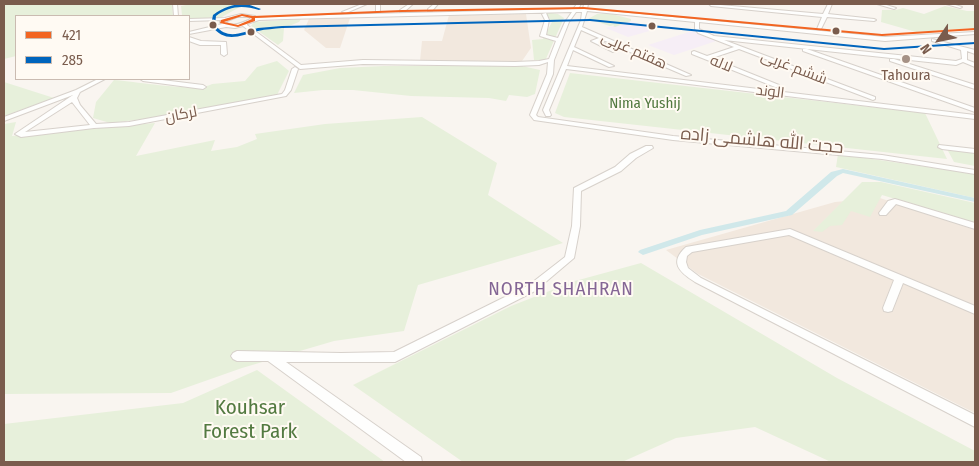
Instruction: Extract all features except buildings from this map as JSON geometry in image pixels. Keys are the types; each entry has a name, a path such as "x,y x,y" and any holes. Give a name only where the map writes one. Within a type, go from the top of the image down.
{"street":[{"path":"344,12 365,4"},
{"path":"378,4 378,11"},
{"path":"402,11 411,4"},
{"path":"430,10 436,4"},
{"path":"819,29 830,4 822,4"},
{"path":"878,4 894,8"},
{"path":"948,4 960,7"},
{"path":"711,6 874,20"},
{"path":"536,119 533,115 550,74 551,60 567,22 576,8"},
{"path":"190,33 242,15 254,18 542,12 576,8 620,10 894,36 975,31"},
{"path":"238,26 246,24 254,18 344,12 576,8 877,38 922,38 975,31"},
{"path":"734,21 740,8"},
{"path":"536,119 548,115 546,110 580,28 585,9"},
{"path":"542,12 560,14 567,22"},
{"path":"542,12 547,20 543,36 559,40"},
{"path":"190,20 224,22 238,26 295,70 299,71 379,62"},
{"name":"ششم غربی","path":"696,20 698,31 727,40 738,46 873,98"},
{"path":"246,24 245,26 300,67 362,62 516,64 539,63 551,60"},
{"name":"هفتم غربی","path":"580,28 688,75"},
{"path":"939,36 964,50"},
{"path":"604,38 594,41 614,50 624,47"},
{"path":"922,38 975,52"},
{"path":"190,39 200,43 224,43 224,54"},
{"path":"727,40 956,63 964,62 975,65"},
{"path":"791,45 975,110"},
{"path":"707,58 738,46"},
{"path":"572,48 611,66"},
{"path":"964,50 964,62"},
{"name":"لاله","path":"694,53 776,86"},
{"path":"877,54 975,87"},
{"path":"516,64 535,67 550,74"},
{"name":"الوند","path":"564,67 975,117"},
{"name":"لرکان","path":"74,98 18,134 129,124 277,97 284,95 288,90 295,70"},
{"path":"4,118 78,91 100,80"},
{"path":"150,80 203,87"},
{"path":"78,91 74,98 75,106 90,119 94,126"},
{"name":"حجت الله هاشمی زاده","path":"548,115 562,119 628,128 889,154 975,167"},
{"path":"536,119 673,138 882,157 975,172"},
{"path":"942,147 975,151"},
{"path":"237,356 395,357 532,288 569,258 576,226 578,190 649,148"},
{"path":"883,213 895,201 975,226"},
{"path":"975,310 790,232 689,249 683,253 680,260 689,274 698,280 975,421"},
{"path":"888,308 900,278"},
{"path":"271,356 416,462"}],"shaded area":[{"path":"526,14 531,48 522,61 420,61 422,41 442,41 449,15"},
{"path":"350,18 340,48 326,48 304,30 309,19"},
{"path":"631,21 653,30 628,37 606,28"},
{"path":"692,31 716,41 674,55 648,45"},
{"path":"880,198 975,230 975,413 698,274 666,250 835,202"}],"green space":[{"path":"172,4 173,15 15,15 15,56 4,59 4,5"},
{"path":"191,4 245,4 222,17 190,19 190,15 182,15 181,6"},
{"path":"945,6 975,11 975,28 916,32 881,22 882,10 903,8 924,14"},
{"path":"545,12 558,14 564,18 545,61 534,60 532,40 543,39 552,22"},
{"path":"608,13 631,19 631,21 615,27 614,25 610,26 588,19 597,14"},
{"path":"301,19 299,22 284,28 283,41 278,45 251,26 254,22"},
{"path":"277,61 289,71 277,95 144,119 110,123 93,118 96,102 114,80 180,87 205,86 245,81 257,67"},
{"path":"384,66 522,66 540,70 535,94 527,97 509,95 506,101 489,98 411,96 353,90 323,90 294,93 303,75 340,68"},
{"name":"Nima Yushij","path":"570,73 925,113 947,159 564,117 555,113"},
{"path":"4,82 54,98 4,116"},
{"path":"422,117 497,163 488,195 563,243 418,285 404,331 334,341 242,368 171,393 4,394 4,124 16,122 12,136 155,123 136,156 215,140 211,151 237,147 257,139 255,134 325,124"},
{"path":"947,149 975,153 975,166 954,162"},
{"path":"838,154 975,174 975,198 836,167"},
{"path":"862,182 881,182 975,203 975,223 882,195 870,217 851,211 842,225 830,226 822,232 813,231"},
{"path":"641,263 837,378 975,451 975,462 831,462 755,427 676,438 622,462 463,462 353,385 511,306 575,281"},
{"name":"Kouhsar Forest Park","path":"257,370 385,462 4,462 4,424 183,403"}],"waterway":[{"path":"643,252 700,233 789,213 834,174 843,171 975,200"}],"transit line":[{"name":"285","path":"259,9 241,5 224,9 214,16 213,25 222,34 233,36 260,29 282,27 590,20 884,49 975,43"},
{"name":"421","path":"253,17 402,11 584,8 882,35 975,29"},
{"name":"421","path":"242,15 253,17 254,20 238,26 222,23 222,21 242,15"}],"place":[{"name":"Tahoura","path":"906,59"}],"district":[{"name":"NORTH SHAHRAN","path":"561,290"}]}
